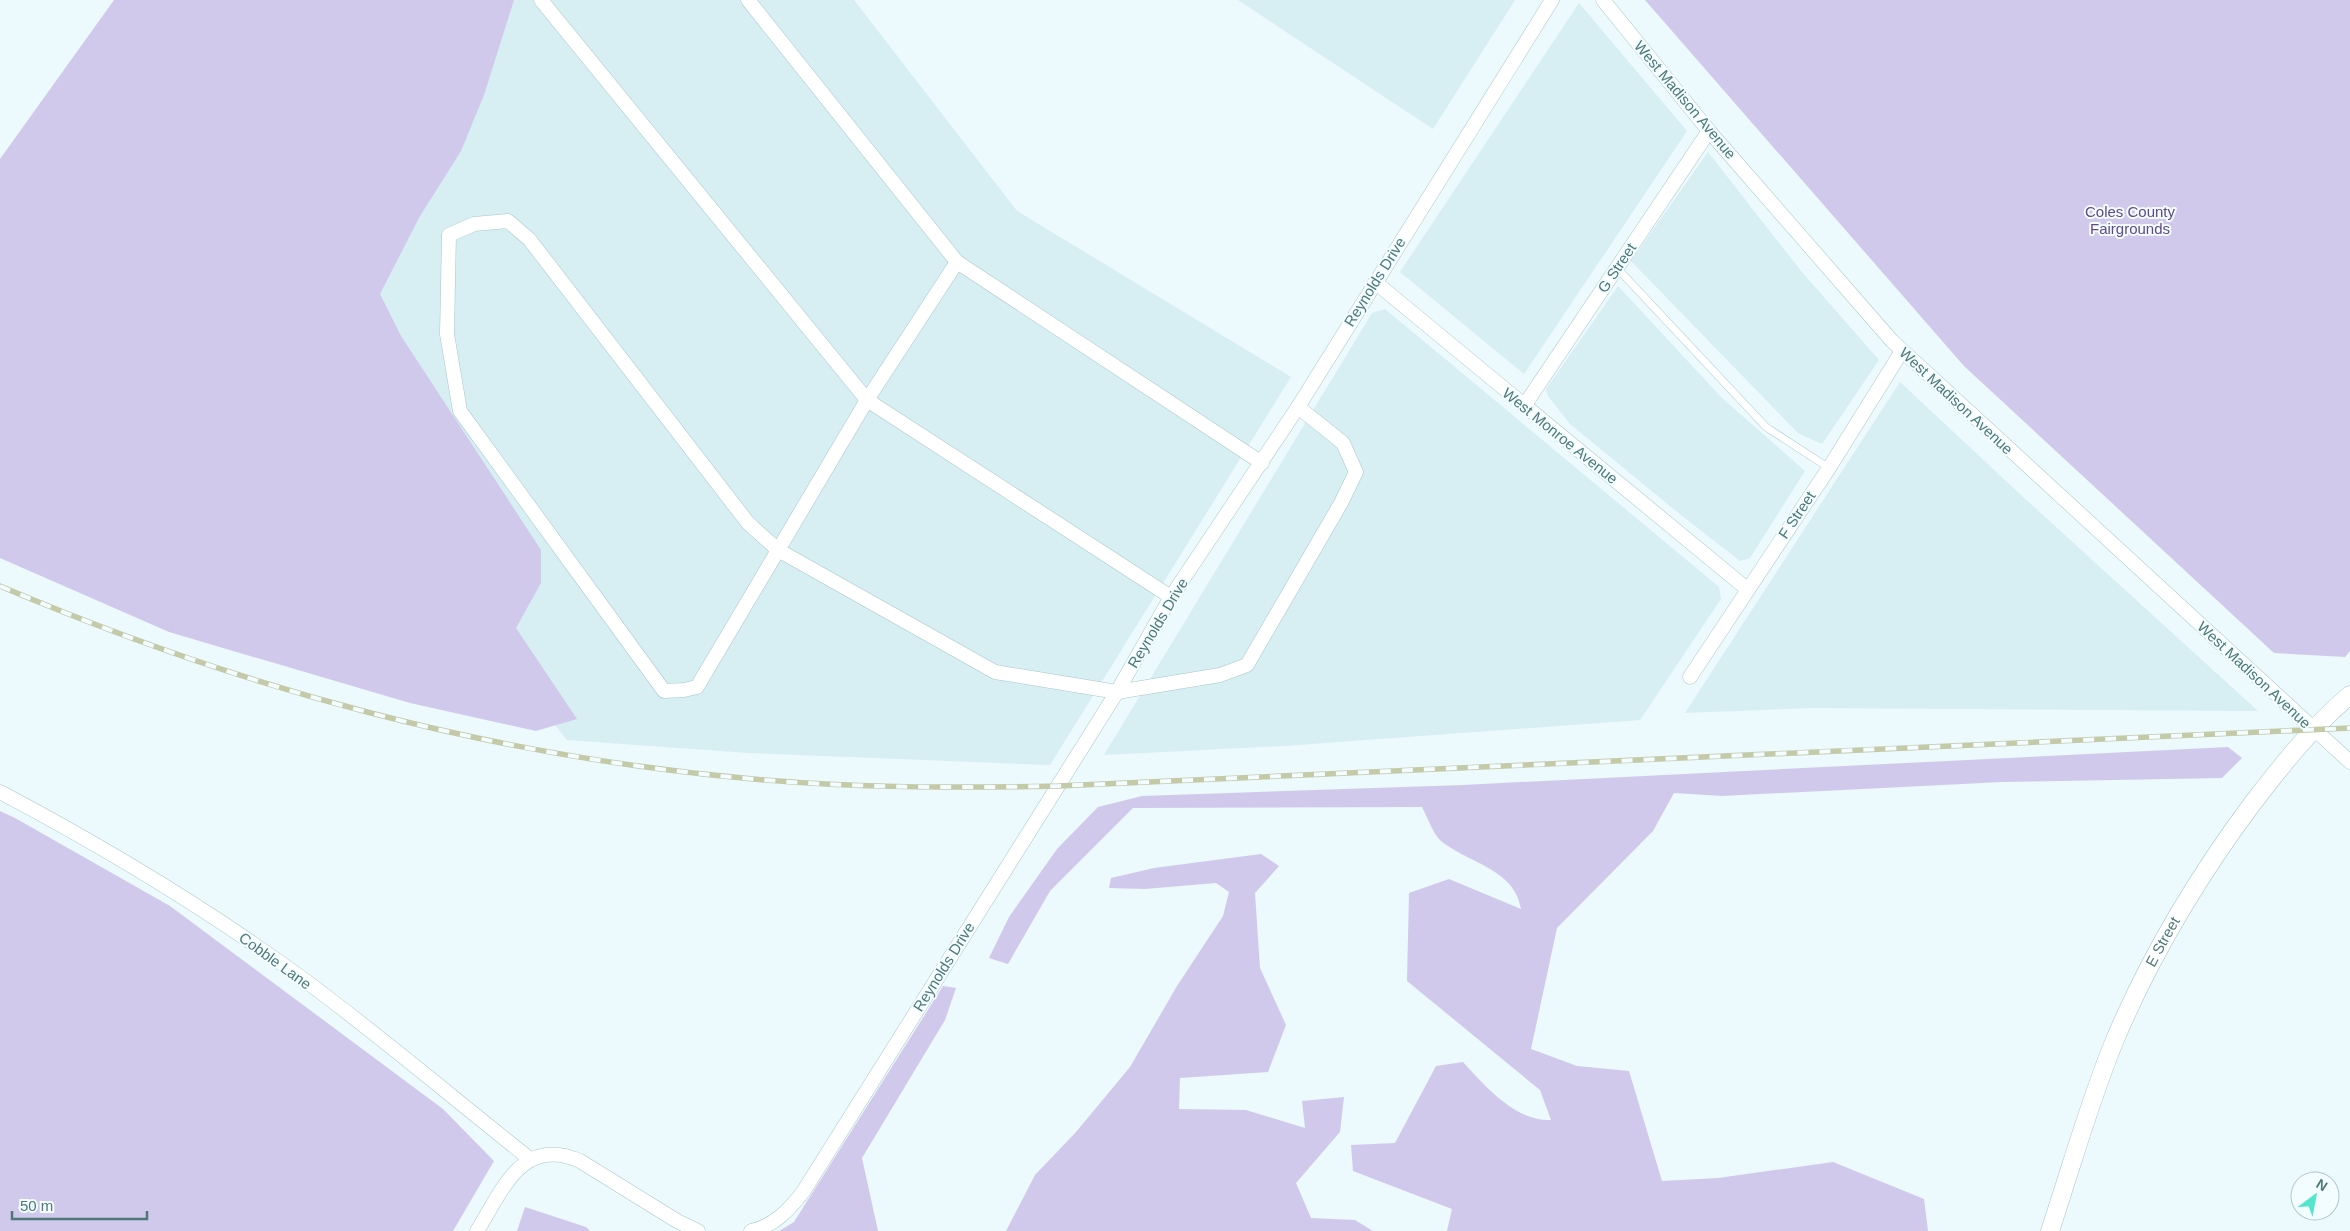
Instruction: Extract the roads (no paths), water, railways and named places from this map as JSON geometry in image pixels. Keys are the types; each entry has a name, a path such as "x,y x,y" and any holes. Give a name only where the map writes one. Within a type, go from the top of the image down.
{"street":[{"path":"541,0 867,400 1171,597"},
{"path":"748,0 957,262 1262,463"},
{"name":"Reynolds Drive","path":"751,1231 775,1221 790,1208 803,1192 1117,692 1171,597 1298,407 1552,0"},
{"name":"West Madison Avenue","path":"1603,0 1709,130 1902,351 2350,762"},
{"name":"G Street","path":"1524,406 1709,130"},
{"path":"957,262 867,400 778,550 697,686 684,690 664,691 460,411 447,334 449,235 474,224 508,221 529,239 748,523 778,550 995,672 1117,692 1220,675 1247,665 1341,503 1356,472 1344,443 1298,407"},
{"name":"West Monroe Avenue","path":"1375,282 1747,589"},
{"name":"F Street","path":"1690,677 1829,468 1902,351"},
{"name":"E Street","path":"2050,1231 2107,1062 2141,981 2172,922 2205,869 2285,762 2313,729 2350,695"},
{"name":"Cobble Lane","path":"0,792 137,868 216,919 307,983 530,1159"},
{"path":"477,1231 510,1177 530,1159 553,1153 568,1155 677,1221 698,1231"}],"lane":[{"path":"1617,268 1766,427 1829,468"}],"railway":[{"path":"0,586 91,623 183,656 276,686 369,712 463,735 559,754 655,768 791,782 905,787 1058,786 2350,728"}],"park label":[{"name":"Coles County Fairgrounds","path":"2130,220"}]}
